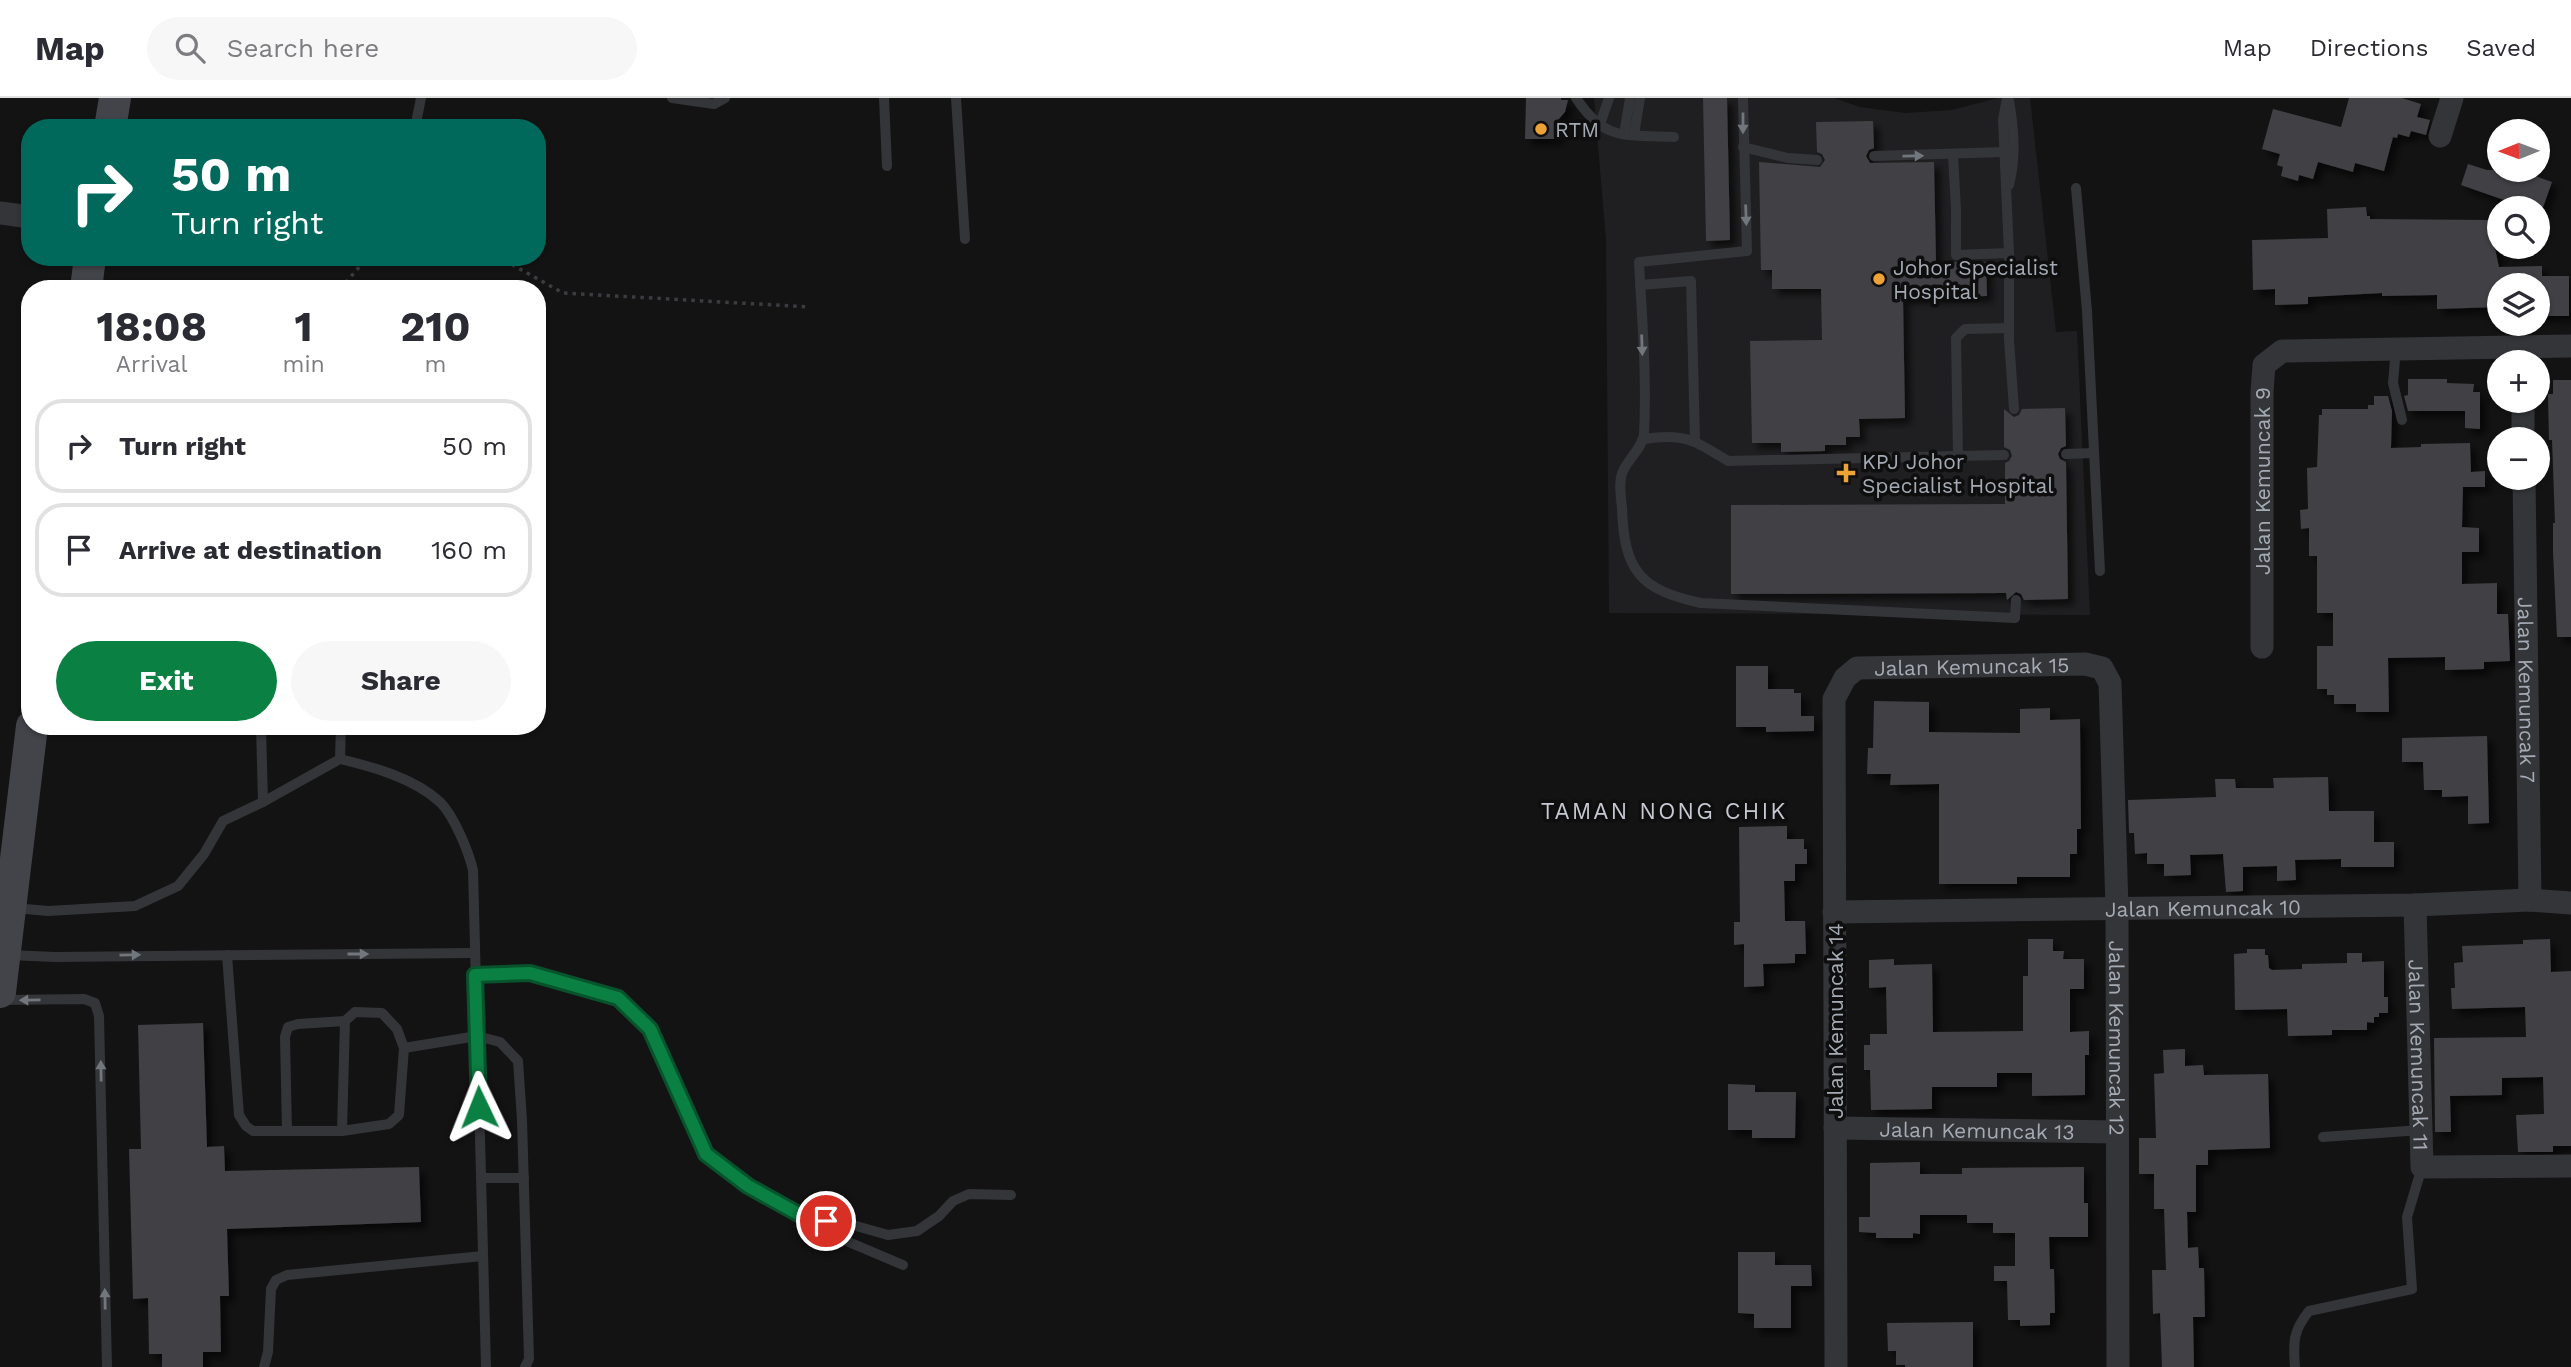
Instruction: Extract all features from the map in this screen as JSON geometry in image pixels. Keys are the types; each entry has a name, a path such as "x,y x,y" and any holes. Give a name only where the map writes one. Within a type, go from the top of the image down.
{"street":[{"path":"112,119 115,98"},
{"path":"2440,136 2452,98"},
{"path":"0,212 21,216"},
{"name":"Jalan Kemuncak 9","path":"2549,350 2571,346"},
{"name":"Jalan Kemuncak 9","path":"2262,647 2264,365 2282,351 2396,348 2487,353"},
{"name":"Jalan Kemuncak 7","path":"2524,490 2529,900"},
{"name":"Jalan Kemuncak 15","path":"1845,678 1857,668 2085,664 2102,667"},
{"name":"Jalan Kemuncak 12","path":"2102,667 2110,683 2117,908 2118,1367"},
{"name":"Jalan Kemuncak 14","path":"1836,1367 1834,699 1845,678"},
{"path":"0,992 31,735"},
{"name":"Jalan Kemuncak 10","path":"1834,912 2415,905 2529,900 2571,903"},
{"name":"Jalan Kemuncak 11","path":"2415,905 2422,1167"},
{"name":"Jalan Kemuncak 13","path":"1835,1128 2118,1132"},
{"path":"2422,1167 2571,1166"}],"lane":[{"path":"417,119 421,98"},
{"path":"672,98 714,104 724,98"},
{"path":"884,98 887,166"},
{"path":"956,98 965,239"},
{"path":"1576,98 1599,127 1629,134 1674,137"},
{"path":"1599,127 1609,98"},
{"path":"1629,134 1630,98"},
{"path":"1629,134 1640,98"},
{"path":"1743,98 1747,251 1639,262 1644,439 1623,471 1621,484 1622,530 1631,563 1644,582 1672,597 1701,603 2015,618 2016,600"},
{"path":"2008,98 2003,120 2008,192 2009,328 2014,409"},
{"path":"2008,98 2012,119 2014,167 2008,192"},
{"path":"1743,147 1788,158 1817,160"},
{"path":"1874,156 2004,152"},
{"path":"1953,155 1956,255 2009,253"},
{"path":"2076,188 2087,311 2100,571"},
{"path":"1640,285 1691,281 1695,440"},
{"path":"1958,455 1956,338 1965,329 2009,328"},
{"path":"2396,348 2393,383 2402,420"},
{"path":"1644,439 1670,435 1695,440 1728,461 2004,455"},
{"path":"2066,454 2094,453"},
{"path":"261,735 263,802"},
{"path":"340,760 341,735"},
{"path":"10,908 48,911 135,906 178,886 204,854 223,821 340,760 372,767 413,785 441,802 467,846 473,870 486,1367"},
{"path":"4,955 55,957 475,953"},
{"path":"228,955 239,1115 246,1126 254,1131 287,1131 342,1131 389,1124 399,1115 404,1048 397,1029 382,1013 355,1012 345,1021 288,1027 285,1037 287,1131"},
{"path":"475,975 530,973 618,998 650,1029 706,1154 748,1186 844,1240 903,1265"},
{"path":"0,1000 84,999 95,1003 99,1016 107,1367"},
{"path":"342,1131 345,1021"},
{"path":"404,1048 477,1037 500,1042 518,1061 529,1359 525,1367"},
{"path":"2323,1137 2421,1130"},
{"name":"Jalan Kemuncak 11","path":"2295,1367 2293,1339 2309,1311 2412,1289 2407,1217 2422,1167"},
{"path":"481,1178 524,1178"},
{"path":"811,1221 842,1222 888,1235 917,1231 939,1216 953,1201 969,1194 1011,1195"},
{"path":"264,1367 268,1352 271,1289 275,1280 287,1275 484,1256"}],"path":[{"path":"348,280 360,266"},
{"path":"515,266 540,280"},
{"path":"546,284 563,293 810,307"}],"shaded area":[{"name":"KPJ Johor Specialist Hospital","path":"1594,98 1834,98 1860,107 1905,113 1952,110 1998,98 2030,98 2056,332 2077,331 2090,615 1609,613 1606,240"}],"building":[{"name":"RTM","path":"1526,98 1568,100 1565,112 1558,120 1557,139 1525,139"},
{"path":"1703,98 1727,98 1730,240 1706,241"},
{"path":"2349,98 2402,98 2421,104 2417,117 2430,120 2426,135 2411,131 2409,137 2398,134 2397,138 2393,137 2384,171 2355,163 2353,172 2318,162 2313,179 2299,175 2298,181 2281,176 2283,167 2277,165 2280,154 2262,149 2273,109 2341,127"},
{"name":"Johor Specialist Hospital","path":"1873,121 1874,148 1869,150 1866,156 1870,163 1934,162 1936,262 1986,262 1987,296 1903,298 1905,418 1859,419 1860,437 1846,437 1846,445 1825,445 1825,451 1781,452 1781,443 1752,443 1750,341 1822,340 1821,289 1772,289 1772,270 1761,270 1759,162 1820,167 1825,160 1822,154 1817,152 1816,122"},
{"path":"2468,164 2487,170 2487,182 2552,182 2547,196 2493,196 2461,185"},
{"path":"2366,207 2370,219 2487,220 2487,259 2497,259 2499,267 2542,266 2542,273 2487,273 2487,307 2437,309 2437,295 2382,296 2382,293 2308,297 2308,304 2275,305 2275,289 2253,290 2252,240 2328,238 2327,209"},
{"path":"2550,276 2569,276 2569,316 2550,316"},
{"path":"2408,379 2447,379 2447,383 2474,384 2473,392 2480,392 2480,429 2465,428 2465,411 2408,411 2404,396 2408,395"},
{"path":"2553,380 2571,380 2571,637 2557,637 2552,440 2548,413 2550,394 2553,394"},
{"path":"2374,396 2388,396 2392,411 2391,448 2470,443 2471,472 2485,471 2485,487 2463,487 2462,527 2479,528 2479,552 2462,552 2462,584 2497,583 2497,614 2508,614 2510,661 2484,662 2484,669 2445,670 2445,657 2388,658 2389,712 2356,712 2356,704 2334,704 2334,695 2327,695 2327,689 2317,689 2317,646 2333,646 2333,613 2317,613 2317,556 2309,556 2309,528 2301,529 2300,510 2308,509 2307,468 2317,467 2319,415 2322,415 2322,409 2368,409 2368,405 2374,405"},
{"path":"2065,408 2066,446 2061,448 2058,454 2060,459 2066,462 2068,599 2024,600 2021,594 2016,592 2007,600 2006,593 1731,594 1731,505 2005,504 2005,463 2012,456 2010,450 2004,447 2004,409 2014,417 2019,415 2022,409"},
{"path":"1736,666 1768,666 1768,689 1794,689 1794,693 1801,693 1801,716 1814,716 1814,731 1766,732 1766,727 1736,727"},
{"path":"1874,701 1929,702 1929,732 2020,733 2020,709 2050,708 2050,720 2080,719 2081,829 2077,829 2077,854 2070,854 2070,877 2017,877 2017,884 1939,884 1939,784 1890,785 1891,774 1867,774 1868,748 1873,748"},
{"path":"2487,736 2489,823 2468,824 2468,796 2442,797 2442,790 2424,790 2423,762 2402,762 2402,738"},
{"path":"2328,777 2329,811 2374,811 2374,842 2394,842 2394,867 2341,867 2341,859 2295,860 2296,880 2277,881 2277,866 2243,867 2243,891 2226,892 2223,854 2190,855 2191,875 2164,876 2164,864 2147,864 2147,853 2135,854 2134,833 2129,833 2128,800 2216,797 2215,779 2235,779 2236,788 2274,788 2273,778"},
{"path":"1787,826 1787,839 1804,839 1804,849 1807,849 1807,864 1795,864 1795,881 1784,881 1785,921 1805,921 1806,954 1795,954 1795,963 1763,964 1764,986 1744,987 1744,944 1734,945 1734,922 1740,922 1739,827"},
{"path":"2028,939 2053,939 2053,951 2064,951 2063,959 2084,959 2084,989 2070,989 2070,1032 2089,1031 2089,1055 2085,1055 2085,1095 2032,1096 2032,1073 1997,1073 1997,1087 1932,1087 1932,1109 1871,1110 1870,1070 1864,1070 1864,1045 1870,1045 1870,1034 1887,1034 1886,987 1869,988 1869,960 1894,959 1894,965 1932,964 1933,1032 2023,1031 2023,976 2028,976"},
{"path":"2550,939 2551,972 2571,971 2571,1146 2553,1146 2553,1152 2518,1152 2516,1115 2544,1114 2543,1077 2502,1078 2502,1095 2450,1096 2451,1132 2435,1132 2434,1038 2526,1037 2525,1007 2452,1009 2454,963 2463,962 2462,946 2523,944 2523,940"},
{"path":"2247,949 2265,949 2269,968 2272,970 2302,969 2302,964 2347,963 2347,953 2362,953 2362,962 2384,961 2384,997 2388,997 2388,1013 2379,1013 2379,1017 2374,1017 2374,1023 2367,1022 2367,1030 2332,1030 2332,1035 2288,1036 2287,1009 2235,1010 2234,954 2247,953"},
{"path":"203,1023 207,1147 224,1146 225,1171 419,1167 421,1222 227,1229 229,1296 220,1296 221,1352 203,1352 203,1367 162,1367 162,1354 149,1354 148,1298 133,1299 129,1149 141,1149 138,1025"},
{"path":"2185,1049 2185,1066 2203,1065 2204,1075 2268,1074 2270,1148 2208,1150 2208,1165 2196,1165 2196,1212 2187,1212 2188,1248 2198,1247 2199,1268 2204,1268 2205,1317 2193,1317 2194,1367 2162,1367 2160,1313 2153,1314 2152,1270 2166,1270 2164,1209 2154,1209 2154,1174 2139,1174 2139,1138 2156,1138 2154,1074 2164,1073 2163,1050"},
{"path":"1728,1084 1755,1085 1755,1092 1796,1092 1795,1138 1752,1138 1752,1130 1728,1130"},
{"path":"1920,1162 1920,1174 1962,1174 1962,1168 2084,1167 2088,1237 2049,1237 2050,1269 2054,1269 2055,1313 2050,1313 2050,1325 2020,1326 2020,1320 2008,1320 2007,1281 1994,1281 1994,1266 2015,1266 2015,1233 1993,1233 1993,1223 1967,1223 1967,1215 1920,1215 1920,1234 1913,1233 1913,1238 1876,1238 1876,1233 1859,1232 1859,1217 1870,1217 1870,1163"},
{"path":"1738,1252 1775,1252 1775,1265 1811,1265 1812,1286 1791,1286 1791,1328 1754,1328 1754,1314 1738,1313"},
{"path":"1973,1322 1973,1367 1905,1367 1896,1365 1896,1351 1888,1351 1887,1323"}],"place":[{"name":"RTM","path":"1541,129"},
{"name":"Johor Specialist Hospital","path":"1879,279"},
{"name":"KPJ Johor Specialist Hospital","path":"1846,473"}],"district":[{"name":"TAMAN NONG CHIK","path":"1664,811"}],"route":[{"path":"479,1107 475,975 530,973 589,988 618,998 650,1029 706,1154 748,1186 811,1221 826,1221"}]}
